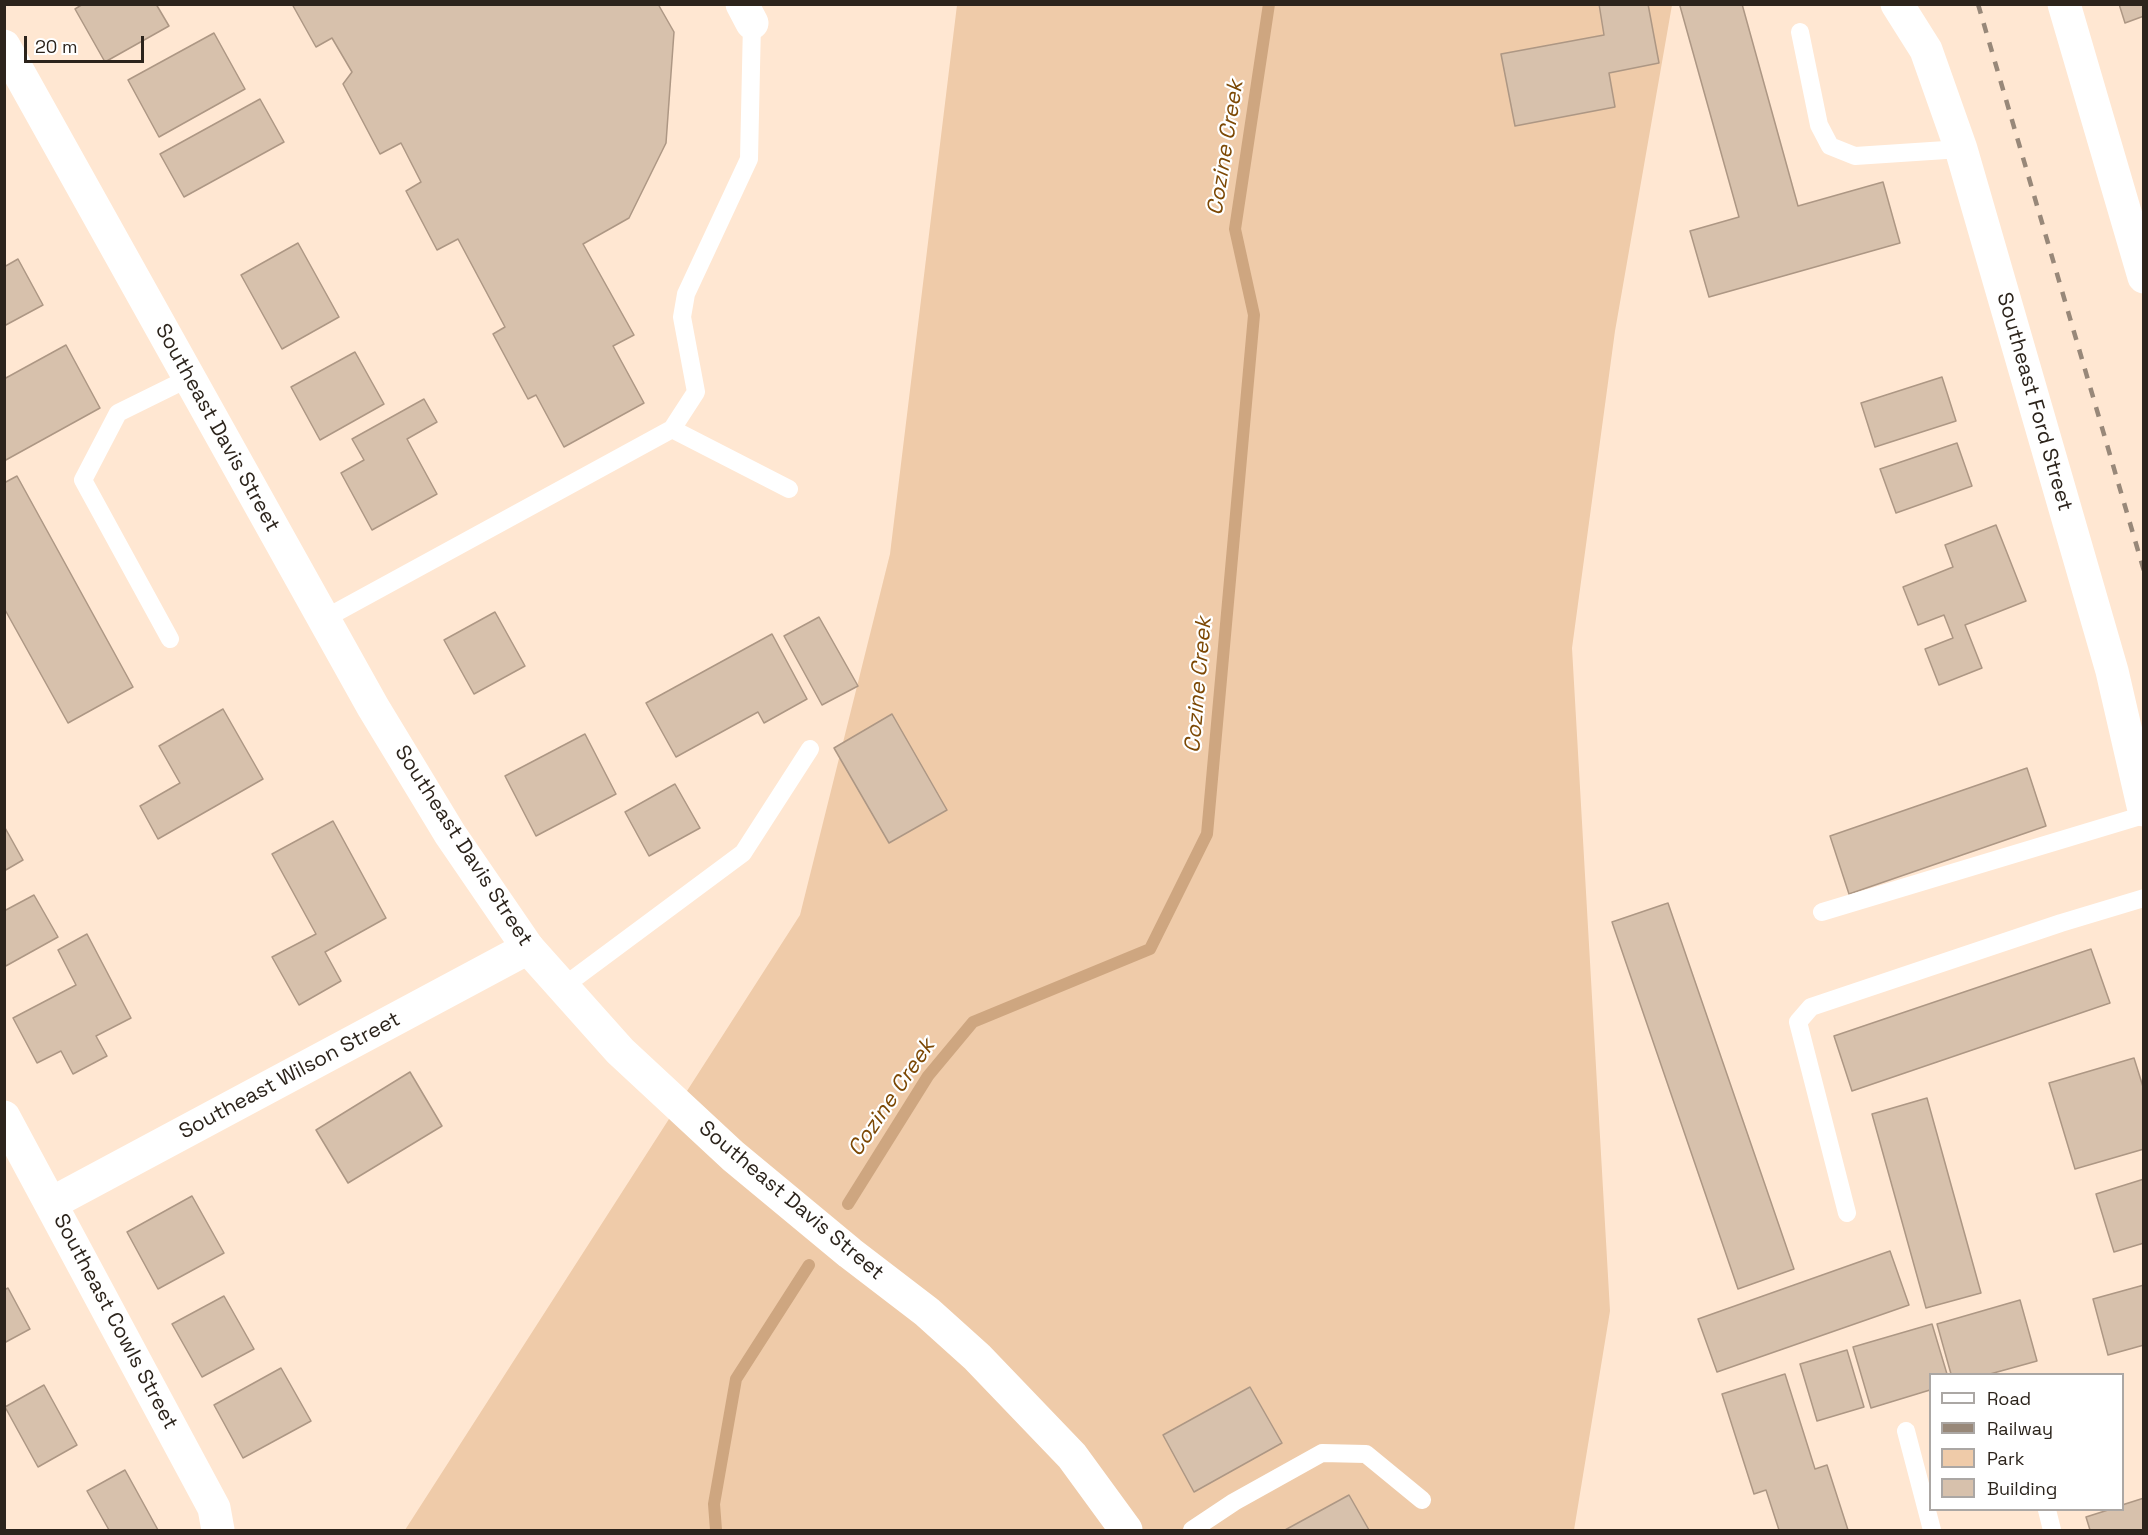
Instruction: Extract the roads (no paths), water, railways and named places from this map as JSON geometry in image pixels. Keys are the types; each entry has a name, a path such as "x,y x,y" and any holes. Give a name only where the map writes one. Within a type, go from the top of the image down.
{"street":[{"name":"Southeast Ford Street","path":"1897,4 1926,50 1961,149 2112,671 2144,810"},
{"path":"2064,4 2144,277"},
{"name":"Southeast Davis Street","path":"4,46 373,707 450,834 528,948 620,1051 732,1156 850,1253 927,1312 977,1357 1072,1456 1126,1530"},
{"name":"Southeast Wilson Street","path":"52,1203 528,948"},
{"name":"Southeast Cowls Street","path":"4,1117 214,1508 218,1530"}],"lane":[{"path":"324,619 672,429 696,392 682,317 686,294 749,159 747,14"},
{"path":"1800,32 1819,125 1830,146 1855,156 1961,149"},
{"path":"170,639 83,480 118,413 189,378"},
{"path":"672,429 789,489"},
{"path":"564,986 743,854 810,749"},
{"path":"1822,912 2144,815"},
{"path":"1847,1213 1798,1022 1811,1007 2061,923 2144,898"},
{"path":"1906,1431 1932,1530"},
{"path":"1192,1530 1234,1502 1322,1453 1366,1454 1422,1500"},
{"path":"2047,1511 2052,1530"}],"waterway":[{"name":"Cozine Creek","path":"848,1204 928,1076 973,1022 1150,949 1207,834 1254,315 1235,229 1269,4"},
{"name":"Cozine Creek","path":"716,1530 714,1504 736,1379 809,1265"}],"railway":[{"path":"1978,4 2144,571"}]}
